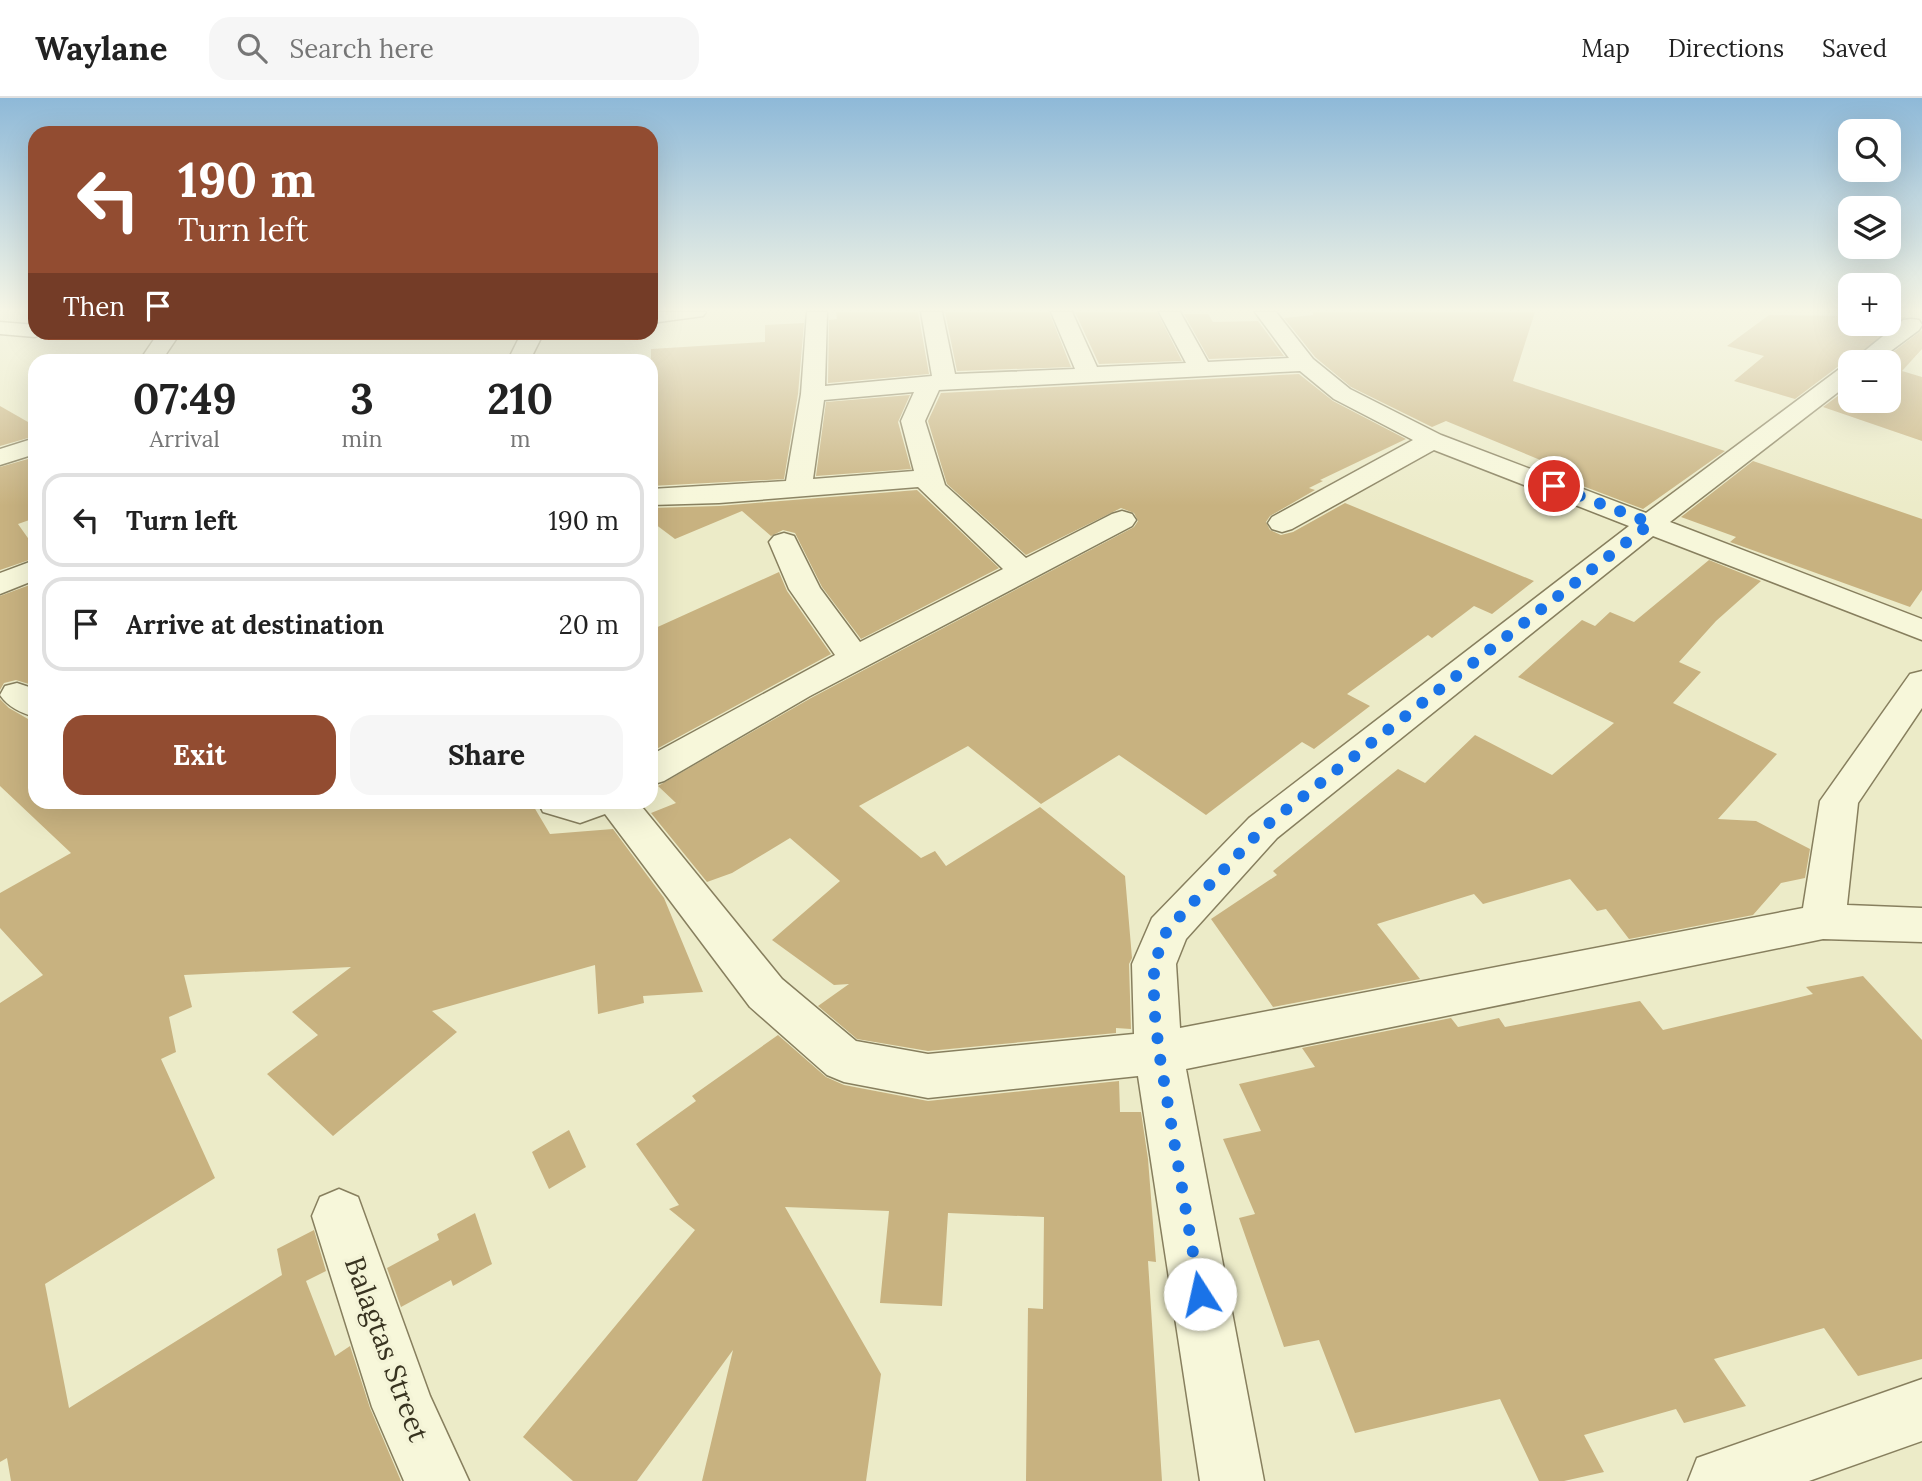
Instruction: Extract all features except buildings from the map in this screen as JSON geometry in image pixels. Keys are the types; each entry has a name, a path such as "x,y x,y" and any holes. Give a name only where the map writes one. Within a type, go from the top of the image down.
{"street":[{"path":"799,489 814,377"},
{"path":"936,377 937,383 913,421 932,488 1024,572"},
{"path":"813,394 937,383 1060,377"},
{"path":"1320,377 1342,394 1432,440 1922,630"},
{"path":"1232,1481 1159,1052 1154,1007 1154,964 1167,930 1263,828 1651,523 1838,381"},
{"path":"1282,523 1432,440"},
{"path":"0,457 28,448"},
{"path":"658,497 929,478"},
{"path":"658,768 798,688 1122,520"},
{"path":"784,542 805,589 856,660"},
{"path":"0,585 28,572"},
{"path":"1823,922 1839,801 1922,682"},
{"path":"622,809 766,993 844,1060 928,1076 1159,1052 1823,922 1922,925"},
{"name":"Balagtas Street","path":"339,1216 403,1407 438,1481"},
{"path":"1720,1481 1922,1410"}],"route":[{"path":"1200,1294 1159,1052 1154,1007 1154,964 1167,930 1263,828 1651,523 1554,486"}]}
